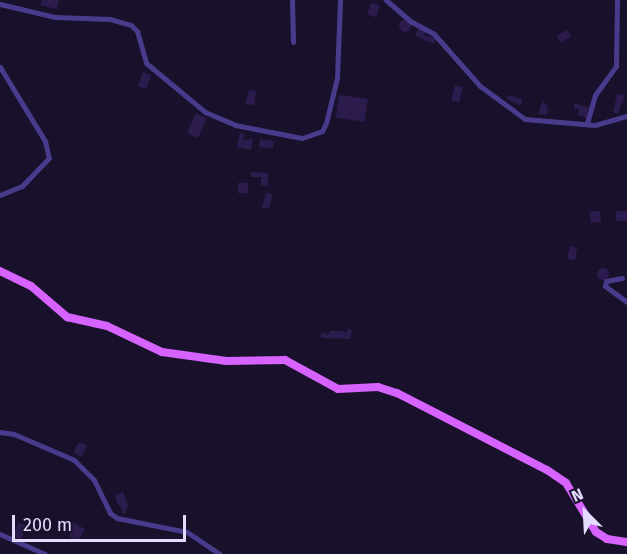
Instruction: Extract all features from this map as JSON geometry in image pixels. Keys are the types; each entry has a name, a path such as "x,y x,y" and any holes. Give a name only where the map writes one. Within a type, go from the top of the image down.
{"main road":[{"path":"0,272 24,281 67,317 107,326 162,352 226,361 285,360 338,389 378,387 398,393 548,470 566,483 596,532 608,539 627,542"}],"street":[{"path":"292,0 293,42"},
{"path":"0,4 55,17 110,19 131,25 137,31 146,63 206,112 236,125 302,138 322,131 326,123 339,60 340,0"},
{"path":"386,0 444,42 480,86 510,110 540,122 595,125 627,116"},
{"path":"587,123 595,95 616,66 617,0"},
{"path":"0,66 45,141 50,158 22,186 0,195"},
{"path":"622,278 606,281 605,286 627,302"},
{"path":"0,432 14,434 74,460 94,480 110,513 117,518 187,532 220,554"},
{"path":"0,534 45,554"}],"building":[{"path":"42,0 59,0 57,9 40,5"},
{"path":"371,3 380,6 376,17 367,14"},
{"path":"407,20 411,26 407,32 403,32 399,24"},
{"path":"418,28 426,31 424,36 436,37 434,44 415,36"},
{"path":"568,30 571,37 560,43 557,35"},
{"path":"143,72 151,75 146,89 138,86"},
{"path":"455,85 463,87 459,102 451,101"},
{"path":"249,90 256,91 254,105 245,104"},
{"path":"617,94 625,95 618,114 613,113"},
{"path":"339,95 368,99 365,122 336,118"},
{"path":"508,95 522,99 521,106 507,99"},
{"path":"543,100 548,108 547,115 538,114"},
{"path":"574,103 589,108 586,118 578,115 579,109 574,109"},
{"path":"196,113 207,118 198,138 187,133"},
{"path":"240,133 244,134 243,141 253,138 251,150 237,147"},
{"path":"260,139 274,141 273,149 259,147"},
{"path":"251,172 268,173 268,186 261,186 261,177 251,177"},
{"path":"238,183 248,183 248,193 238,193"},
{"path":"266,193 272,194 271,201 269,208 262,208"},
{"path":"600,211 601,222 591,223 590,212"},
{"path":"616,211 627,211 627,221 616,221"},
{"path":"570,246 577,248 575,260 567,259"},
{"path":"605,268 609,274 605,280 601,280 597,272"},
{"path":"348,329 352,330 350,339 321,338 321,333 344,331 346,334"},
{"path":"79,442 87,446 82,457 74,453"},
{"path":"123,492 128,505 125,515 116,501 116,495"},
{"path":"70,521 85,529 78,541 70,537"},
{"path":"18,523 26,526 21,539 13,536"}]}
